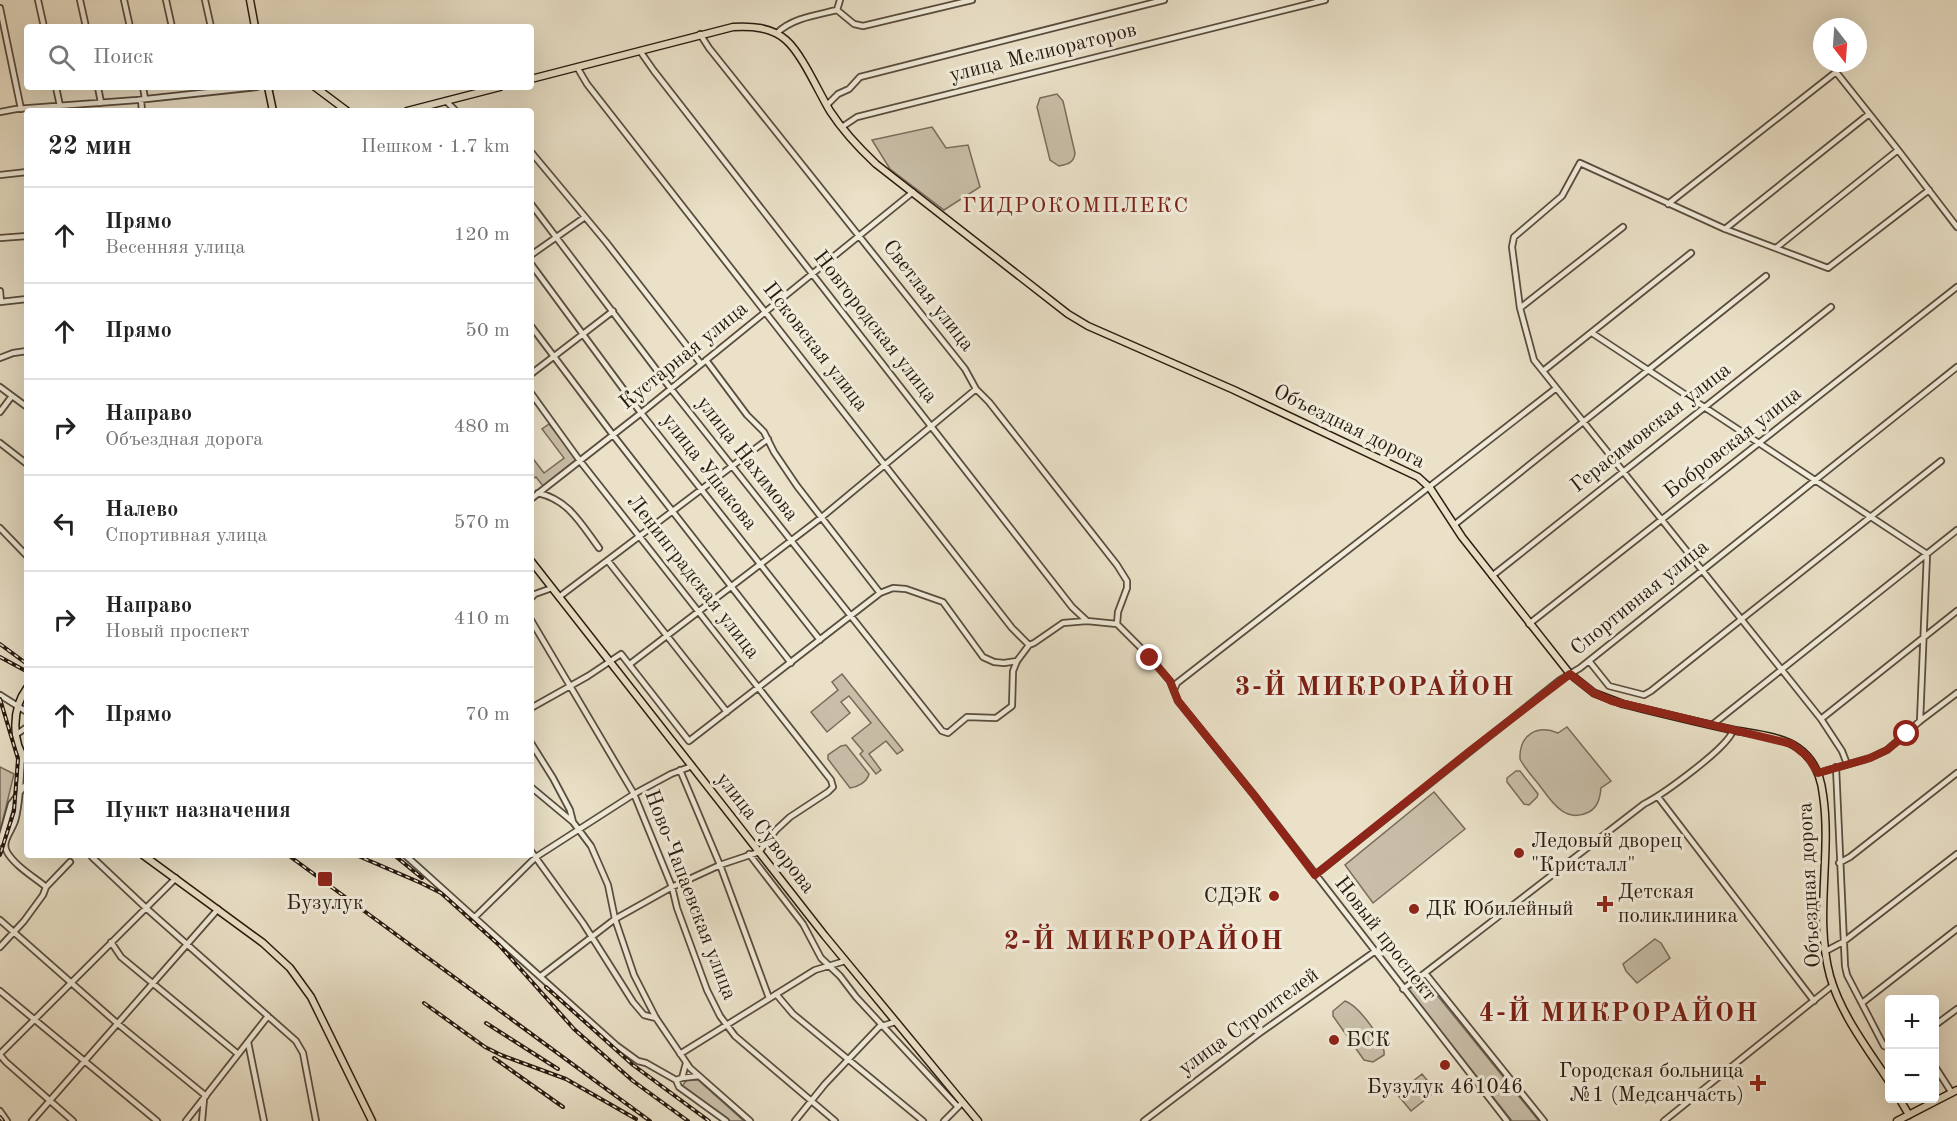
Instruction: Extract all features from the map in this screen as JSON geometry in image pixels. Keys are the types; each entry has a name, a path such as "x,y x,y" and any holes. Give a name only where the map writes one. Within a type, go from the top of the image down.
{"main road":[{"path":"250,0 254,24"},
{"path":"534,78 733,27 750,26 777,33"},
{"name":"Объездная дорога","path":"777,33 787,40 842,127 876,164 1068,314 1088,326 1234,390 1418,477 1430,488 1454,525 1529,624 1570,674 1594,693 1612,701 1792,744 1808,757 1818,773 1823,794 1826,951 1833,985 1845,1012 1885,1075"},
{"path":"269,90 272,108"},
{"path":"319,90 343,108"},
{"path":"421,108 488,90"},
{"name":"улица Суворова","path":"534,565 845,961 960,1105 978,1121"},
{"path":"24,694 18,706 17,734 24,758"},
{"path":"147,858 278,956 307,990 372,1121"},
{"path":"1897,1121 1954,1092"},
{"path":"1902,1103 1909,1114"}],"street":[{"path":"38,0 43,24"},
{"path":"80,0 85,24"},
{"path":"124,0 129,24"},
{"path":"166,0 171,24"},
{"path":"205,0 210,24"},
{"path":"837,9 840,0"},
{"path":"837,9 854,24 862,26 972,0"},
{"path":"827,105 838,94 849,89 860,76 1164,0"},
{"name":"улица Мелиораторов","path":"842,127 856,117 1325,0"},
{"path":"0,8 21,109"},
{"path":"777,33 784,25 837,9"},
{"name":"Светлая улица","path":"700,34 965,369 976,389 989,402 1103,547 1127,581 1117,624"},
{"name":"Новгородская улица","path":"640,51 1072,607 1088,621"},
{"name":"Псковская улица","path":"577,67 587,84 1012,628 1029,645"},
{"path":"1668,204 1836,72 1957,227"},
{"path":"57,90 60,106"},
{"path":"99,90 101,103"},
{"path":"142,108 143,90"},
{"path":"185,90 186,95"},
{"path":"34,108 143,100 218,90"},
{"path":"446,101 453,108"},
{"path":"0,112 24,109"},
{"path":"1725,229 1869,114"},
{"path":"1776,248 1898,150"},
{"path":"534,156 747,415 764,432 774,452 797,486 880,593"},
{"path":"1847,764 1842,751 1821,719 1779,670 1534,360 1520,308 1512,247 1514,237 1568,188 1580,163 1725,229 1828,268 1929,190"},
{"path":"0,175 24,172"},
{"name":"Кустарная улица","path":"534,496 671,389 765,310 913,192"},
{"name":"улица Нахимова","path":"534,208 731,466 942,731 948,733 967,717 996,718 1012,706 1013,671 1017,660"},
{"path":"534,253 585,217"},
{"path":"1520,308 1623,226"},
{"path":"0,238 24,236"},
{"path":"1543,371 1691,253"},
{"name":"улица Ушакова","path":"534,268 641,413 820,640"},
{"path":"1454,525 1766,276"},
{"name":"Бобровская улица","path":"1529,624 1957,287"},
{"path":"0,291 1,302 24,299"},
{"name":"Герасимовская улица","path":"1492,576 1832,307"},
{"path":"534,372 613,311"},
{"path":"534,330 791,663"},
{"path":"1592,333 1927,554"},
{"path":"0,358 13,352 24,351"},
{"name":"Спортивная улица","path":"1315,875 1471,750 1589,661 1957,367"},
{"path":"0,387 24,405"},
{"path":"630,664 791,542 976,389"},
{"path":"1174,690 1185,676 1555,389"},
{"path":"0,412 12,396"},
{"name":"Ленинградская улица","path":"534,397 580,461 831,780 833,787 790,817 776,830 759,852"},
{"path":"559,597 768,439"},
{"path":"0,443 24,462"},
{"path":"1589,661 1609,686 1644,694 1652,691 1941,461"},
{"path":"538,493 552,496 565,505 598,548"},
{"path":"0,528 24,553"},
{"path":"1712,725 1957,530"},
{"path":"1920,721 1927,554"},
{"path":"608,561 727,711"},
{"path":"534,595 552,588"},
{"path":"534,706 621,654 689,741 880,593 893,588 943,602 983,657 994,662 1004,663 1017,660 1029,645 1063,623 1088,621 1117,624"},
{"path":"1821,719 1957,611"},
{"name":"Новый проспект","path":"1117,624 1149,656 1174,690 1178,701 1254,795 1507,1121"},
{"name":"Ново-Чапаевская улица","path":"534,625 634,794 672,887 677,908 707,990 720,1016 735,1036 835,1121"},
{"path":"1818,773 1870,758 1887,750 1957,693"},
{"path":"0,695 24,710"},
{"path":"17,734 24,729"},
{"path":"1403,989 1644,804 1658,797 1726,742 1733,730"},
{"path":"534,748 570,810 577,829 591,846 608,885 615,919 634,975 657,1018 686,1063 750,1121"},
{"path":"22,755 15,822 5,843 6,850 14,860 46,887"},
{"path":"475,917 536,857 634,794 670,774 692,766"},
{"path":"1836,767 1843,942 1847,975 1885,1046"},
{"path":"680,770 720,866 769,998"},
{"path":"1839,862 1850,856 1957,773"},
{"path":"0,843 11,804 24,787"},
{"path":"534,790 573,822"},
{"path":"1658,797 1814,1001"},
{"path":"541,976 591,935 615,919 672,887 749,854 759,852"},
{"path":"749,854 803,924 821,958 960,1105 944,1121"},
{"path":"1826,951 1843,942 1957,854"},
{"path":"534,855 591,935 638,1009 644,1015 657,1018"},
{"path":"93,858 296,1041 303,1053 316,1121"},
{"path":"408,858 630,1056 679,1079 699,1076"},
{"path":"0,947 16,934 46,887 70,862"},
{"path":"73,1121 6,1062 0,1054 176,878"},
{"path":"32,1121 218,909"},
{"path":"0,920 205,1097"},
{"path":"1862,1004 1957,929"},
{"path":"111,942 121,957 238,1054"},
{"name":"улица Строителей","path":"1144,1121 1257,1035 1374,952"},
{"path":"680,1054 815,970 845,961"},
{"path":"1425,973 1544,1121"},
{"path":"1664,1121 1833,985"},
{"path":"0,991 157,1121"},
{"path":"776,994 793,1014 923,1121"},
{"path":"1939,1023 1957,1009"},
{"path":"186,1121 269,1016"},
{"path":"795,1121 812,1103 825,1084 879,1027 894,1022"},
{"path":"248,1042 264,1121"},
{"path":"686,1063 679,1079 679,1087 726,1121"},
{"path":"1939,1071 1954,1092"},
{"path":"202,1121 205,1097"},
{"path":"0,1111 8,1121"}],"shaded area":[{"path":"1057,94 1063,101 1075,153 1072,161 1059,166 1050,160 1037,107 1040,98"},
{"path":"932,127 946,148 968,145 980,187 944,210 890,169 872,140"},
{"path":"549,424 577,459 543,486 536,477 534,478 534,460 544,473 564,458 542,429"},
{"path":"842,674 903,750 897,754 886,741 869,754 881,770 876,774 860,754 863,751 852,738 871,723 849,696 841,702 850,713 827,732 811,712 838,690 832,682"},
{"path":"1567,727 1611,781 1601,788 1595,808 1580,815 1560,810 1520,759 1523,744 1531,734 1543,730 1558,733"},
{"path":"846,745 869,774 862,784 850,788 828,759 828,755"},
{"path":"0,767 14,774 0,832"},
{"path":"1516,771 1520,771 1538,794 1529,805 1524,804 1507,782 1507,778"},
{"path":"1434,792 1465,829 1373,903 1345,865"},
{"path":"1655,939 1661,943 1670,958 1637,983 1623,964"},
{"path":"1424,979 1539,1121 1512,1121 1408,990"},
{"path":"1345,1001 1364,1016 1381,1042 1384,1055 1373,1062 1364,1060 1333,1016 1333,1011"},
{"path":"1422,1074 1436,1091 1411,1111 1397,1094"},
{"path":"687,1080 698,1080 744,1121 729,1121 682,1086"}],"railway":[{"path":"0,644 24,662"},
{"path":"0,657 24,670"},
{"path":"0,699 18,759 14,811 0,855"},
{"path":"292,858 650,1121"},
{"path":"363,858 441,893 499,945 574,1029 633,1081 688,1121"},
{"path":"398,858 422,878"},
{"path":"546,987 633,1065 709,1121"},
{"path":"424,1003 485,1047 566,1079 636,1119"},
{"path":"486,1023 558,1069"},
{"path":"494,1058 563,1107"},
{"path":"0,1117 3,1121"}],"place":[{"name":"Ледовый дворец \"Кристалл\"","path":"1519,853"},
{"name":"Бузулук","path":"325,879"},
{"name":"СДЭК","path":"1274,896"},
{"name":"Детская поликлиника","path":"1605,904"},
{"name":"ДК Юбилейный","path":"1414,909"},
{"name":"БСК","path":"1334,1040"},
{"name":"Бузулук 461046","path":"1445,1065"},
{"name":"Городская больница №1 (Медсанчасть)","path":"1758,1083"}],"district":[{"name":"ГИДРОКОМПЛЕКС","path":"1076,206"},
{"name":"3-Й МИКРОРАЙОН","path":"1375,687"},
{"name":"2-Й МИКРОРАЙОН","path":"1144,941"},
{"name":"4-Й МИКРОРАЙОН","path":"1619,1013"}],"route":[{"path":"1150,658 1170,681 1178,701 1315,875 1570,674 1594,693 1612,701 1785,741 1804,752 1818,773 1870,758 1887,750 1907,734"}]}
